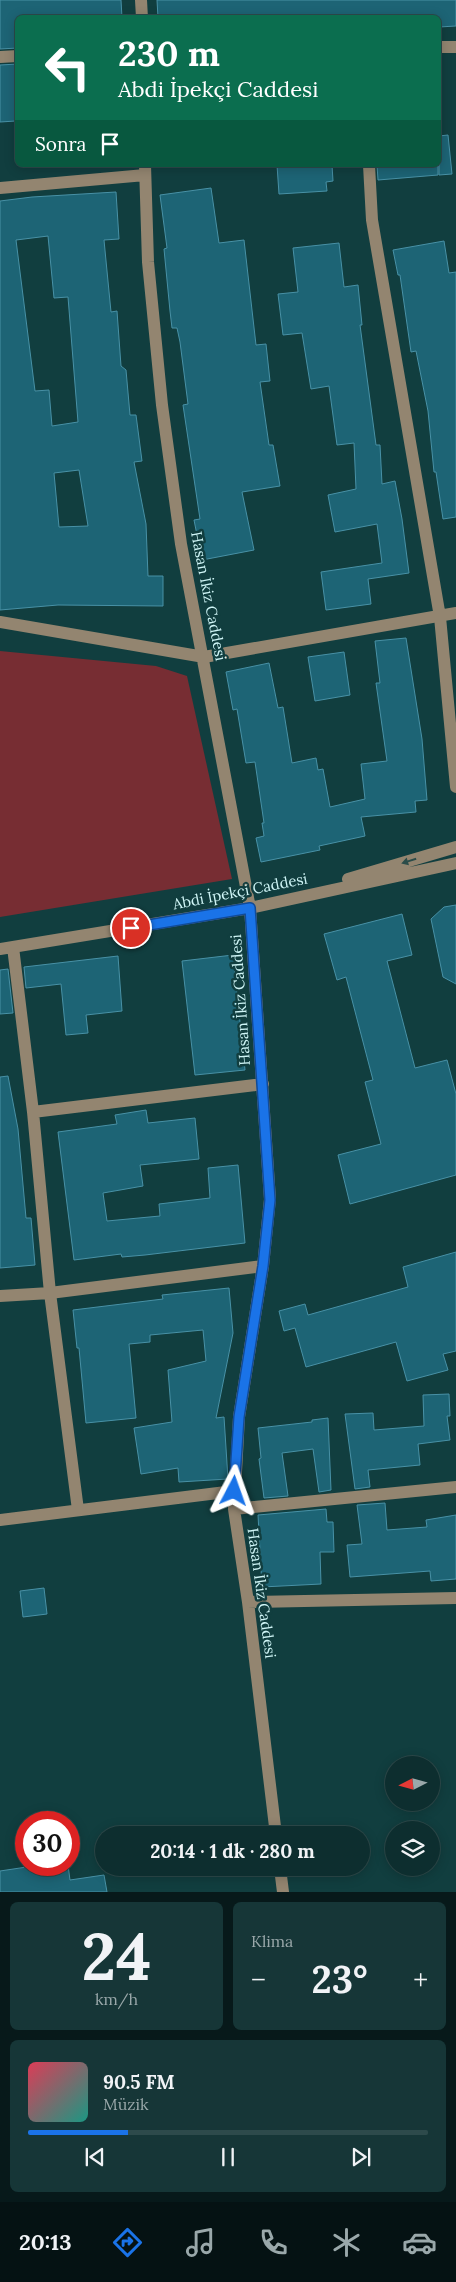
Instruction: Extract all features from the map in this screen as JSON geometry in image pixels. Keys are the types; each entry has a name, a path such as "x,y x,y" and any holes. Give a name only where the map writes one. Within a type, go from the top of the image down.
{"street":[{"path":"141,0 142,15"},
{"path":"441,47 456,47"},
{"path":"0,57 15,56"},
{"path":"369,167 372,220 440,617 456,787"},
{"path":"0,188 145,170"},
{"name":"Hasan İkiz Caddesi","path":"145,170 148,262 162,405 182,544 250,908 270,1200 263,1266 239,1417 234,1509 248,1602 275,1826"},
{"path":"0,622 204,657 456,613"},
{"path":"250,908 456,847"},
{"name":"Abdi İpekçi Caddesi","path":"6,948 250,908 456,863"},
{"path":"6,948 33,1112 50,1293 78,1510"},
{"path":"33,1112 263,1084"},
{"path":"0,1296 50,1293 263,1266"},
{"path":"234,1509 456,1487"},
{"path":"0,1520 234,1491"},
{"path":"248,1602 456,1598"},
{"path":"281,1876 284,1892"}],"shaded area":[{"path":"0,651 156,666 187,676 232,879 0,917"}],"building":[{"path":"0,0 121,0 122,15 15,15 15,48 0,49"},
{"path":"157,0 456,0 456,26 441,27 441,15 158,15"},
{"path":"15,64 15,121 0,122 0,65"},
{"path":"448,135 452,174 439,175 439,167 441,167 441,136"},
{"path":"277,167 332,167 333,181 326,182 327,191 279,194"},
{"path":"377,167 438,167 438,175 378,180"},
{"path":"211,188 219,243 244,240 256,345 266,344 270,381 260,382 269,445 273,445 280,486 242,492 254,550 202,560 194,520 200,519 183,405 188,404 180,342 177,328 172,328 164,249 167,248 160,195"},
{"path":"116,192 119,239 104,240 111,312 117,311 121,366 126,370 130,415 136,415 142,461 134,462 146,524 148,576 163,576 163,606 58,605 0,610 0,201 32,197","holes":["48,236 54,298 68,297 78,422 52,426 49,390 35,391 16,240","79,470 88,526 59,527 54,473"]},
{"path":"444,241 449,273 456,272 456,517 443,519 436,472 434,472 428,411 416,351 411,352 400,275 398,275 393,250"},
{"path":"339,243 344,287 358,285 362,325 360,325 376,445 380,445 382,484 395,481 409,573 368,579 371,604 326,610 321,572 382,563 377,524 335,532 328,495 356,489 354,443 337,445 329,386 311,389 302,333 283,335 278,294 298,292 293,248"},
{"path":"406,638 422,739 427,800 415,801 416,812 361,817 365,836 319,846 320,850 261,862 256,838 264,836 262,823 264,823 255,762 246,763 237,709 233,710 226,672 269,663 278,708 283,707 292,763 316,758 318,770 323,769 330,807 365,799 361,764 387,761 376,683 380,683 375,641"},
{"path":"344,652 350,695 315,701 308,657"},
{"path":"456,905 456,984 443,977 431,919 444,907"},
{"path":"402,914 412,955 387,961 415,1068 447,1060 456,1094 456,1175 350,1204 338,1155 381,1144 365,1082 373,1080 346,977 337,980 324,934"},
{"path":"233,955 245,1070 195,1075 182,961"},
{"path":"118,956 122,1011 86,1015 88,1033 66,1035 61,984 26,988 24,967"},
{"path":"8,969 13,1013 0,1014 0,970"},
{"path":"8,1076 18,1129 26,1218 31,1218 35,1265 0,1268 0,1077"},
{"path":"146,1110 148,1123 195,1118 199,1159 140,1165 143,1186 103,1193 107,1221 160,1216 159,1204 210,1198 208,1168 238,1165 245,1243 145,1255 122,1257 121,1254 74,1260 58,1132 117,1124 115,1115"},
{"path":"456,1252 456,1351 443,1354 448,1370 407,1381 396,1342 306,1367 295,1328 284,1331 279,1311 305,1304 308,1315 408,1287 403,1267"},
{"path":"229,1288 233,1333 216,1418 224,1417 228,1479 179,1482 178,1468 141,1474 134,1428 172,1422 168,1370 206,1361 203,1330 150,1335 150,1342 129,1344 136,1418 86,1423 79,1348 77,1348 73,1310 163,1299 162,1295"},
{"path":"449,1394 450,1416 447,1416 450,1440 418,1444 420,1465 368,1470 370,1487 355,1489 345,1414 373,1413 374,1430 424,1426 423,1395"},
{"path":"328,1418 331,1490 319,1492 313,1449 282,1453 288,1496 264,1498 259,1459 261,1458 258,1428 312,1422 312,1420"},
{"path":"385,1503 387,1530 427,1527 426,1520 456,1515 456,1579 431,1581 430,1571 350,1577 347,1545 362,1544 357,1505"},
{"path":"326,1509 327,1522 333,1522 334,1552 320,1552 321,1584 262,1587 258,1515"},
{"path":"44,1588 47,1614 23,1617 20,1591"},
{"path":"15,1869 15,1876 69,1876 70,1880 104,1876 107,1892 0,1892 0,1871"}],"route":[{"path":"131,928 250,908 270,1200 263,1266 239,1417 234,1491"}]}
